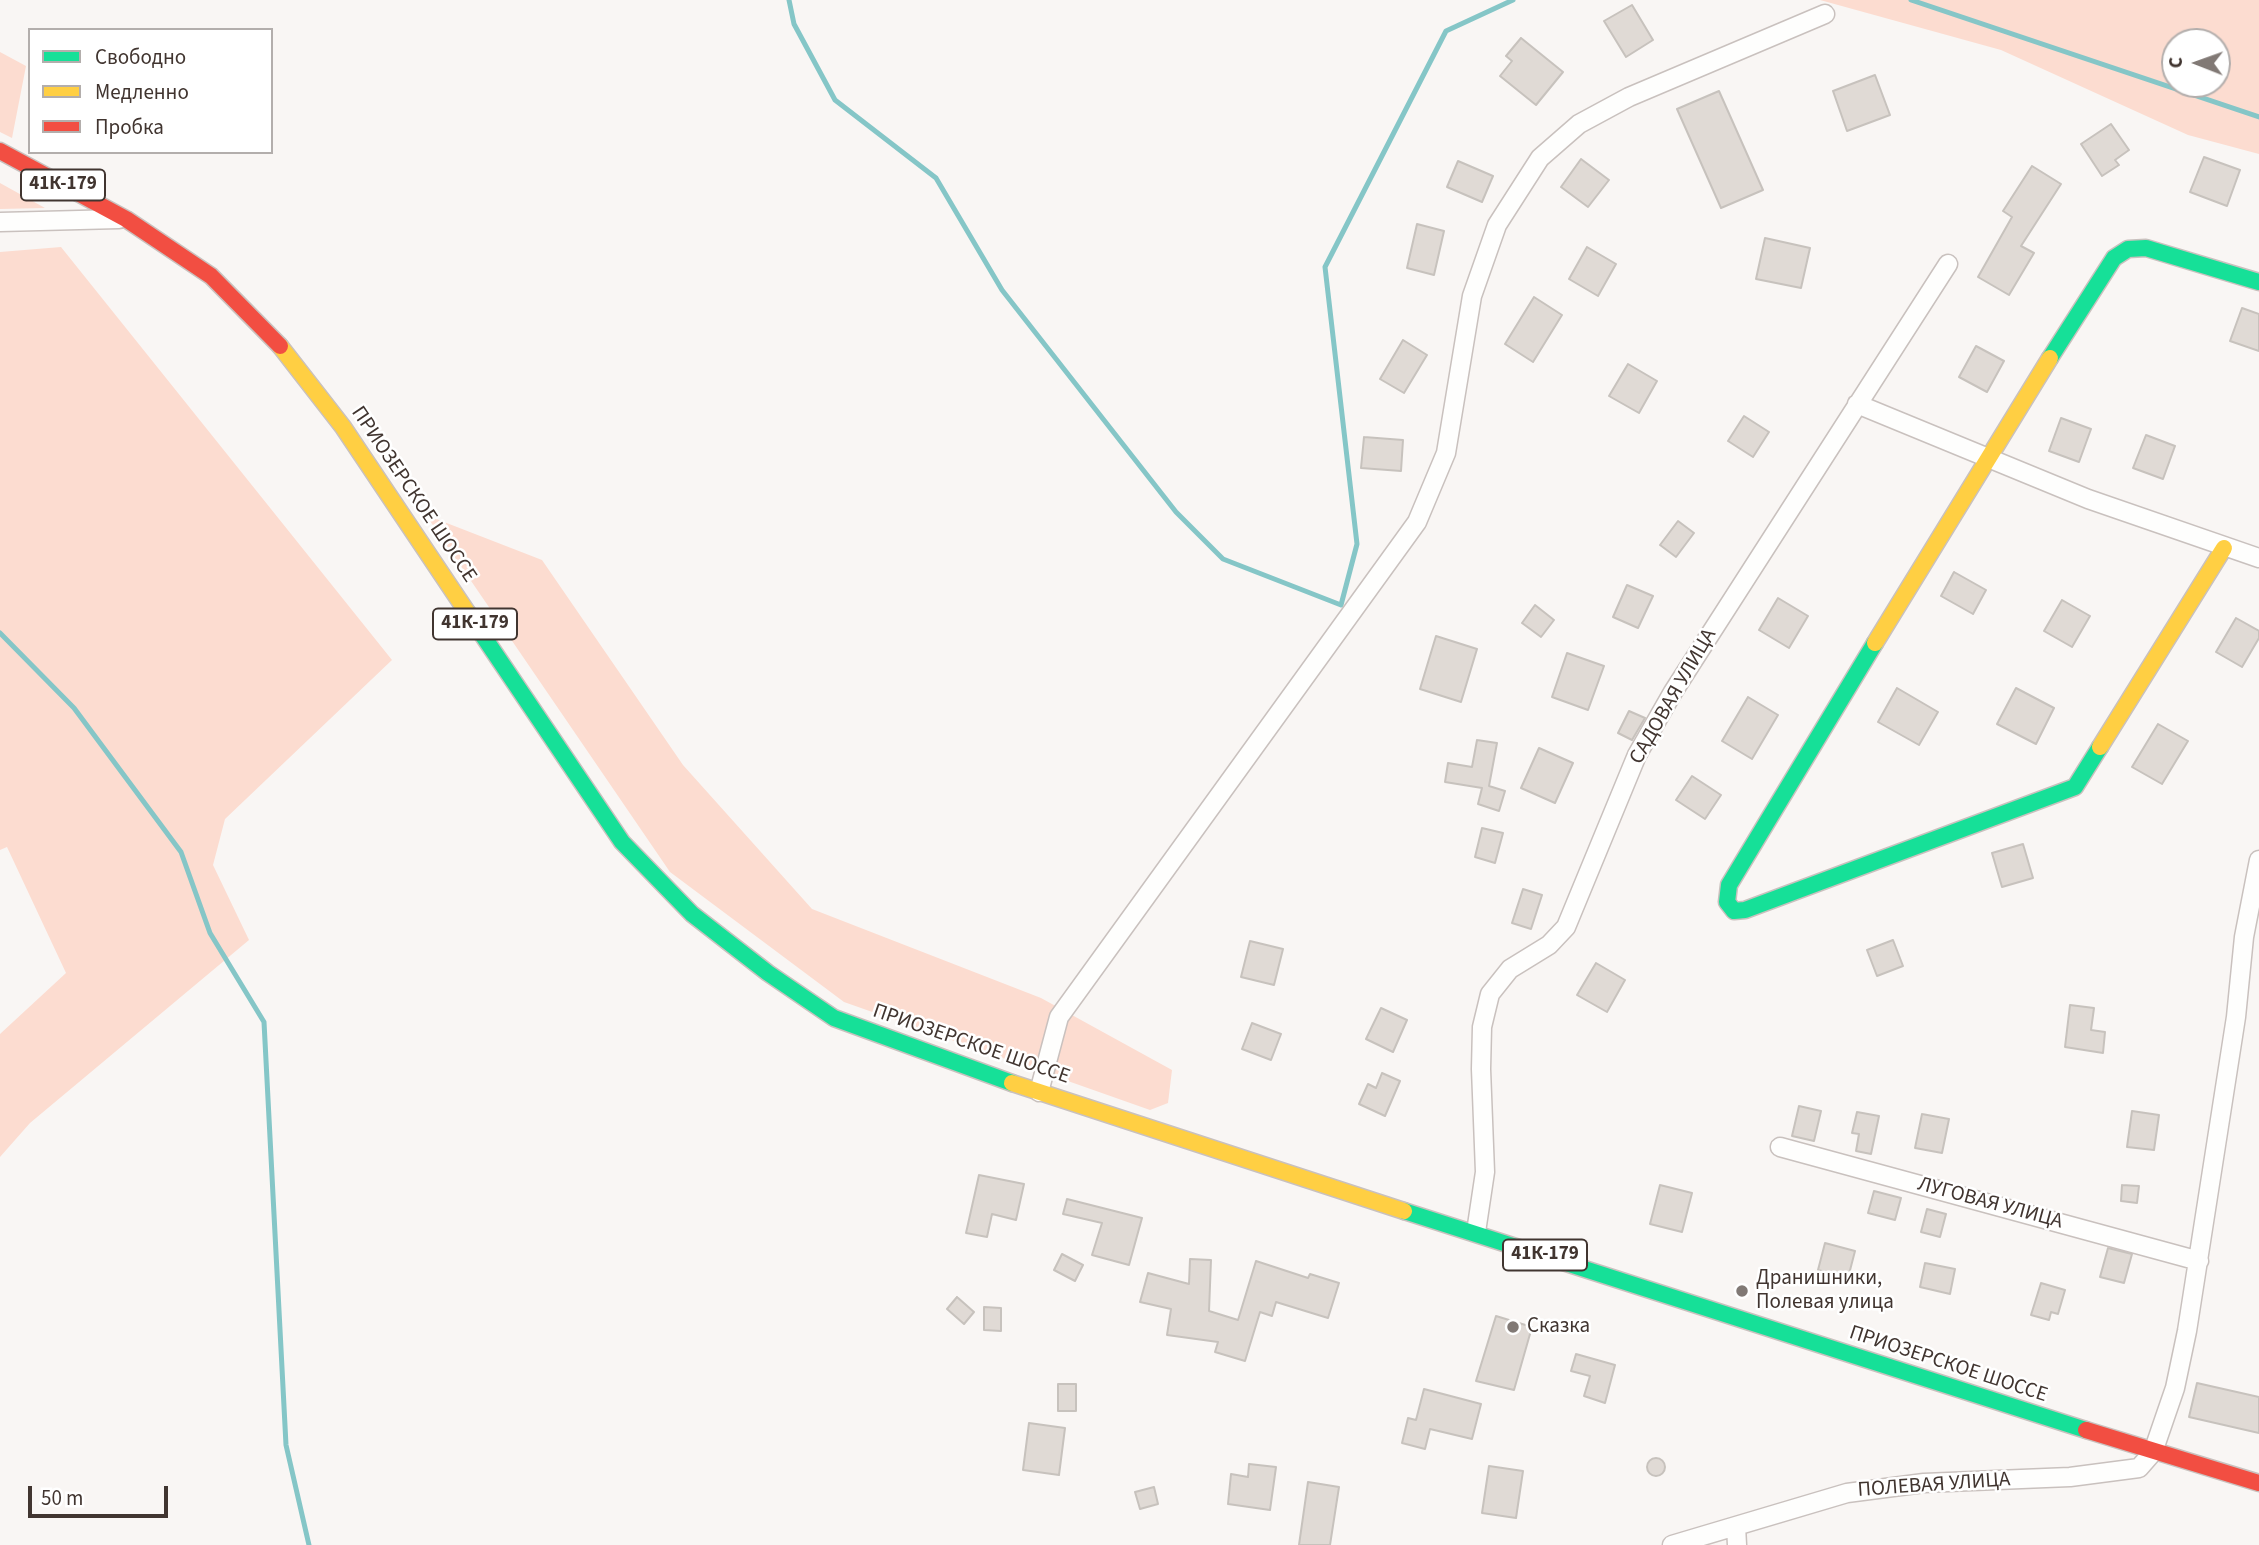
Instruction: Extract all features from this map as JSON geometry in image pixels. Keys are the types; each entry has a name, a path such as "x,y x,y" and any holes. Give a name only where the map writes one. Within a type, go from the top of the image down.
{"main road":[{"name":"ПРИОЗЕРСКОЕ ШОССЕ","path":"0,151 126,219 211,276 281,347 343,427 622,842 692,915 768,973 835,1018 923,1053 1039,1092 2152,1451 2259,1483"},
{"path":"2224,548 2075,787 1745,910 1734,911 1727,902 1729,885 1986,457 2114,258 2128,248 2146,248 2259,282"}],"street":[{"path":"1039,1092 1059,1017 1418,522 1446,453 1472,296 1497,225 1541,158 1579,124 1629,97 1825,14"},
{"path":"0,222 126,219"},
{"name":"САДОВАЯ УЛИЦА","path":"1476,1232 1485,1172 1482,1027 1490,994 1510,970 1549,946 1566,927 1637,755 1674,692 1948,264"},
{"path":"1857,404 2088,499 2259,558"},
{"path":"2152,1451 2175,1388 2199,1261 2236,1017 2244,937 2259,860"},
{"name":"ЛУГОВАЯ УЛИЦА","path":"1780,1147 2199,1261"},
{"name":"ПОЛЕВАЯ УЛИЦА","path":"1672,1545 1847,1493 1924,1483 2070,1477 2139,1468 2152,1451"},
{"path":"1736,1525 1737,1545"}],"shaded area":[{"path":"1820,0 2259,0 2259,154 2188,135 2001,50"},
{"path":"0,52 26,66 12,138 0,132"},
{"path":"0,183 45,208 0,209"},
{"path":"61,247 392,660 225,819 213,865 249,940 30,1123 0,1157 0,1034 66,973 7,847 0,850 0,252"},
{"path":"426,515 542,560 683,765 812,909 1041,998 1172,1070 1168,1103 1150,1110 844,1002 670,872"}],"building":[{"path":"1632,5 1653,40 1626,57 1604,21"},
{"path":"1521,38 1563,72 1536,105 1500,76 1512,61 1506,56"},
{"path":"1875,75 1890,115 1847,131 1833,91"},
{"path":"1719,91 1763,190 1721,208 1677,109"},
{"path":"2111,124 2129,150 2115,160 2119,165 2102,176 2081,144"},
{"path":"2204,157 2240,170 2227,206 2190,192"},
{"path":"1581,159 1609,180 1588,207 1561,187"},
{"path":"1458,161 1493,176 1482,202 1447,187"},
{"path":"2032,166 2061,184 2021,246 2034,253 2009,295 1978,277 2012,217 2003,211"},
{"path":"1417,224 1444,231 1434,275 1407,268"},
{"path":"1765,238 1810,248 1801,288 1756,279"},
{"path":"1587,247 1616,264 1598,296 1569,279"},
{"path":"1534,297 1562,315 1533,362 1505,344"},
{"path":"2242,308 2259,314 2259,351 2230,341"},
{"path":"1403,340 1427,355 1404,393 1380,379"},
{"path":"1976,346 2004,361 1987,392 1959,377"},
{"path":"1628,364 1657,381 1639,413 1609,396"},
{"path":"1744,416 1769,432 1753,457 1728,441"},
{"path":"2061,418 2091,429 2079,462 2049,451"},
{"path":"2146,435 2175,446 2163,479 2133,468"},
{"path":"1364,437 1403,440 1401,471 1361,468"},
{"path":"1678,521 1694,533 1676,557 1660,545"},
{"path":"1954,572 1986,590 1973,614 1941,596"},
{"path":"1627,585 1653,596 1638,628 1613,617"},
{"path":"1778,598 1808,616 1789,648 1759,630"},
{"path":"2062,600 2090,616 2072,647 2044,631"},
{"path":"1535,605 1554,620 1541,637 1522,623"},
{"path":"2236,618 2259,631 2259,638 2242,667 2216,652"},
{"path":"1436,636 1477,649 1461,702 1420,689"},
{"path":"1567,653 1604,666 1588,710 1552,697"},
{"path":"1897,688 1938,712 1919,745 1878,722"},
{"path":"2016,688 2054,708 2036,744 1997,724"},
{"path":"1748,697 1778,715 1752,759 1722,741"},
{"path":"1629,711 1645,718 1632,740 1618,733"},
{"path":"2158,724 2188,741 2162,784 2132,767"},
{"path":"1477,740 1497,743 1489,786 1505,791 1499,811 1478,804 1482,788 1445,782 1448,763 1472,767"},
{"path":"1539,748 1573,763 1555,803 1521,788"},
{"path":"1692,776 1721,795 1705,819 1676,800"},
{"path":"1482,828 1503,833 1495,863 1475,857"},
{"path":"2023,844 2033,878 2002,887 1992,853"},
{"path":"1523,889 1542,895 1531,929 1512,923"},
{"path":"1893,940 1903,966 1877,976 1867,950"},
{"path":"1250,941 1283,949 1274,985 1241,977"},
{"path":"1596,963 1625,980 1607,1012 1577,995"},
{"path":"2070,1005 2094,1008 2091,1030 2105,1032 2103,1053 2065,1047"},
{"path":"1381,1008 1407,1020 1393,1052 1366,1039"},
{"path":"1252,1023 1281,1034 1271,1060 1242,1049"},
{"path":"1382,1073 1400,1081 1385,1116 1359,1104 1368,1084 1376,1088"},
{"path":"1799,1106 1821,1111 1814,1141 1792,1136"},
{"path":"2132,1111 2159,1115 2154,1150 2127,1147"},
{"path":"1857,1112 1879,1116 1871,1154 1856,1151 1859,1134 1852,1133"},
{"path":"1922,1114 1949,1119 1942,1153 1915,1148"},
{"path":"979,1175 1024,1184 1016,1220 992,1214 987,1237 966,1233"},
{"path":"1660,1185 1692,1193 1682,1232 1650,1224"},
{"path":"2122,1185 2139,1186 2137,1203 2121,1201"},
{"path":"1874,1191 1901,1198 1895,1220 1868,1213"},
{"path":"1067,1199 1142,1218 1129,1265 1092,1255 1102,1223 1063,1214"},
{"path":"1927,1209 1946,1214 1940,1237 1921,1232"},
{"path":"1825,1243 1855,1251 1848,1278 1818,1270"},
{"path":"2108,1248 2132,1254 2124,1283 2100,1277"},
{"path":"1062,1254 1083,1265 1075,1281 1054,1270"},
{"path":"1190,1259 1211,1260 1209,1311 1238,1320 1256,1261 1308,1278 1310,1274 1339,1283 1328,1318 1276,1302 1272,1316 1260,1312 1245,1361 1215,1352 1218,1342 1167,1335 1171,1309 1140,1302 1148,1273 1189,1284"},
{"path":"1925,1263 1955,1269 1950,1294 1920,1287"},
{"path":"2041,1283 2065,1290 2058,1314 2051,1312 2049,1320 2031,1315"},
{"path":"957,1297 974,1312 964,1324 947,1309"},
{"path":"984,1307 1001,1308 1001,1331 984,1330"},
{"path":"1496,1316 1532,1327 1514,1390 1476,1381"},
{"path":"1576,1354 1615,1365 1605,1403 1584,1396 1590,1376 1571,1371"},
{"path":"2197,1383 2259,1397 2259,1433 2189,1417"},
{"path":"1058,1384 1076,1384 1076,1411 1058,1411"},
{"path":"1424,1389 1481,1404 1472,1439 1430,1429 1425,1449 1402,1443 1408,1418 1416,1420"},
{"path":"1029,1423 1065,1428 1059,1475 1023,1470"},
{"path":"1656,1458 1664,1463 1665,1467 1660,1475 1656,1476 1648,1471 1647,1467 1652,1459"},
{"path":"1249,1464 1276,1467 1270,1510 1228,1504 1231,1474 1248,1477"},
{"path":"1489,1466 1523,1471 1516,1518 1482,1513"},
{"path":"1308,1482 1339,1487 1330,1545 1299,1545"},
{"path":"1154,1487 1158,1504 1140,1509 1135,1492"}],"waterway":[{"path":"789,0 794,24 835,100 936,178 1002,290 1176,512 1223,559 1341,605 1357,544 1325,267 1446,31 1513,0"},
{"path":"1911,0 2259,117"},
{"path":"0,633 74,708 181,852 210,933 264,1022 286,1445 309,1545"}],"traffic: fast":[{"path":"2050,358 2114,258 2128,249 2146,248 2259,282"},
{"path":"467,612 622,842 692,914 768,973 834,1018 1012,1083"},
{"path":"1875,643 1729,885 1727,902 1734,911 1745,910 2075,787 2100,747"},
{"path":"1404,1211 2086,1430"}],"traffic: slow":[{"path":"280,346 343,427 467,612"},
{"path":"1875,643 2050,358"},
{"path":"2100,747 2224,548"},
{"path":"1012,1083 1404,1211"}],"traffic: jam":[{"path":"0,151 126,219 211,276 280,346"},
{"path":"2086,1430 2259,1483"}],"place":[{"name":"Дранишники, Полевая улица","path":"1742,1291"},
{"name":"Сказка","path":"1513,1327"}]}
